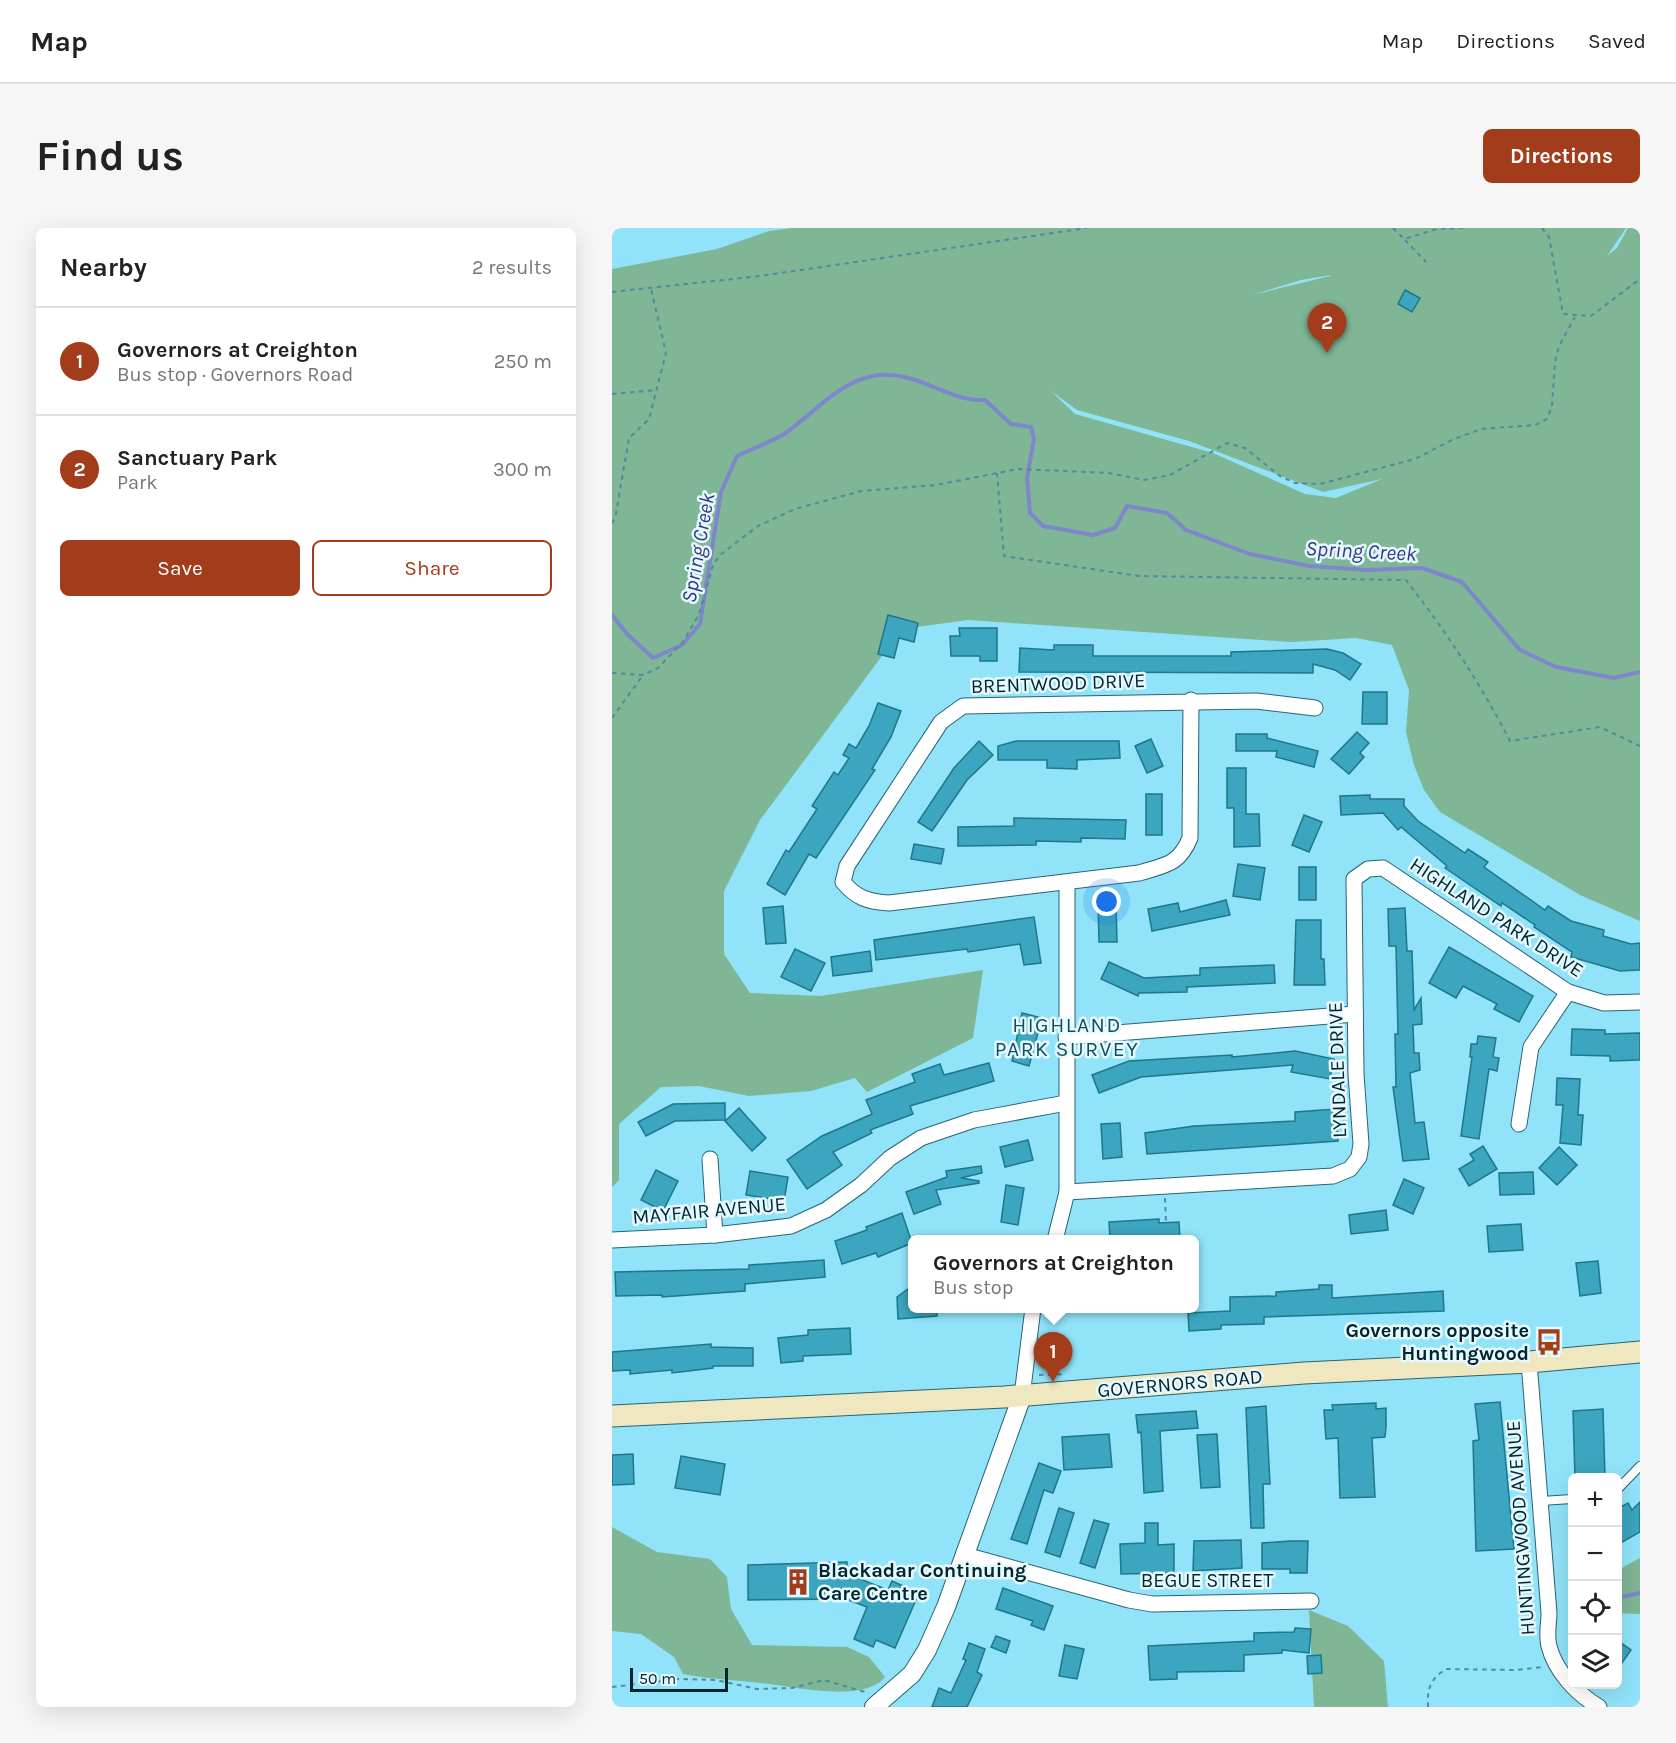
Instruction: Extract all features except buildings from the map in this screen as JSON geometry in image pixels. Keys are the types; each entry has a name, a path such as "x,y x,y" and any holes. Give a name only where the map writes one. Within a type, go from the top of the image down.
{"main road":[{"name":"GOVERNORS ROAD","path":"612,1416 1022,1396 1304,1373 1529,1362 1640,1352"}],"street":[{"name":"BRENTWOOD DRIVE","path":"1067,883 889,903 870,902 852,893 843,882 847,866 941,722 963,706 1191,700 1256,701 1315,708"},
{"path":"1056,1235 1067,1192 1067,883 1139,873 1174,862 1185,852 1190,838 1191,700"},
{"name":"HIGHLAND PARK DRIVE","path":"1368,869 1383,868 1568,992 1604,1003 1640,1002"},
{"name":"LYNDALE DRIVE","path":"1067,1192 1333,1176 1350,1169 1359,1157 1361,1143 1355,1014 1354,879 1368,869"},
{"path":"1519,1124 1531,1047 1568,992"},
{"path":"1066,1037 1355,1014"},
{"name":"MAYFAIR AVENUE","path":"612,1240 715,1235 791,1226 826,1210 861,1185 890,1158 921,1138 974,1120 1066,1103"},
{"path":"710,1159 715,1235"},
{"path":"880,1703 912,1674 927,1650 965,1555 1022,1396 1032,1313"},
{"name":"HUNTINGWOOD AVENUE","path":"1529,1362 1550,1613 1548,1645 1558,1666 1581,1696 1599,1707"},
{"name":"BEGUE STREET","path":"965,1555 1152,1604 1311,1601"}],"lane":[{"path":"1622,1485 1640,1466"},
{"path":"1541,1501 1568,1500"}],"path":[{"path":"612,292 760,276 1087,228"},
{"path":"1393,228 1425,262"},
{"path":"1404,239 1437,229 1467,228"},
{"path":"1542,228 1549,237 1563,314 1575,317 1591,316 1640,279"},
{"path":"612,523 615,519 629,438 649,419 666,353 651,287"},
{"path":"612,717 643,675 658,668 683,642 699,615 713,565 720,555 758,526 795,509 861,491 936,485 1018,469 1109,473 1144,480 1170,475 1227,443 1245,448 1280,476 1295,483 1320,484 1415,459 1452,440 1481,429 1535,425 1547,419 1552,406 1555,362 1559,346 1575,317"},
{"path":"612,394 656,390"},
{"path":"997,473 1004,556 1139,576 1406,580 1443,628 1480,683 1510,741 1600,727 1640,746"},
{"path":"612,673 643,675"},
{"path":"1165,1186 1166,1222"},
{"path":"1428,1707 1427,1689 1437,1675 1446,1670 1515,1670 1547,1667"},
{"path":"612,1687 707,1680 757,1689 792,1688 824,1680 880,1703"}],"green space":[{"path":"792,228 1626,228 1607,256 1617,248 1628,228 1640,228 1640,921 1580,895 1440,812 1424,790 1414,765 1406,732 1409,690 1392,645 1356,638 1291,642 968,620 902,629 760,820 724,891 724,954 750,993 821,996 983,970 973,1038 867,1092 855,1078 811,1091 749,1096 699,1086 661,1087 619,1124 619,1180 612,1187 612,269 717,249 769,231","holes":["1330,276 1252,295 1301,280","1051,391 1077,410 1189,441 1323,492 1382,479 1336,498 1305,494 1213,453 1075,414"]},
{"path":"612,1527 657,1552 710,1559 727,1577 731,1609 752,1645 847,1647 869,1657 885,1677 875,1685 844,1692 808,1690 683,1674 674,1657 641,1634 612,1631"},
{"path":"1640,1558 1640,1614 1622,1613 1622,1568"},
{"path":"1309,1610 1348,1626 1384,1661 1388,1707 1314,1707"}],"waterway":[{"name":"Spring Creek","path":"612,615 627,634 653,658 682,645 700,624 721,492 737,456 781,436 841,389 866,378 894,375 922,382 959,397 985,400 1011,424 1031,427 1034,439 1027,478 1030,513 1043,526 1093,535 1115,528 1127,506 1167,513 1186,530 1250,554 1309,566 1367,570 1422,568 1462,582 1520,650 1556,667 1614,678 1640,672"},
{"path":"1622,1597 1640,1593"}],"place":[{"name":"Sanctuary Park","path":"1327,353"},
{"name":"Governors opposite Huntingwood","path":"1549,1342"},
{"name":"Governors at Creighton","path":"1053,1382"},
{"name":"Blackadar Continuing Care Centre","path":"798,1582"}],"district":[{"name":"HIGHLAND PARK SURVEY","path":"1067,1037"}]}
